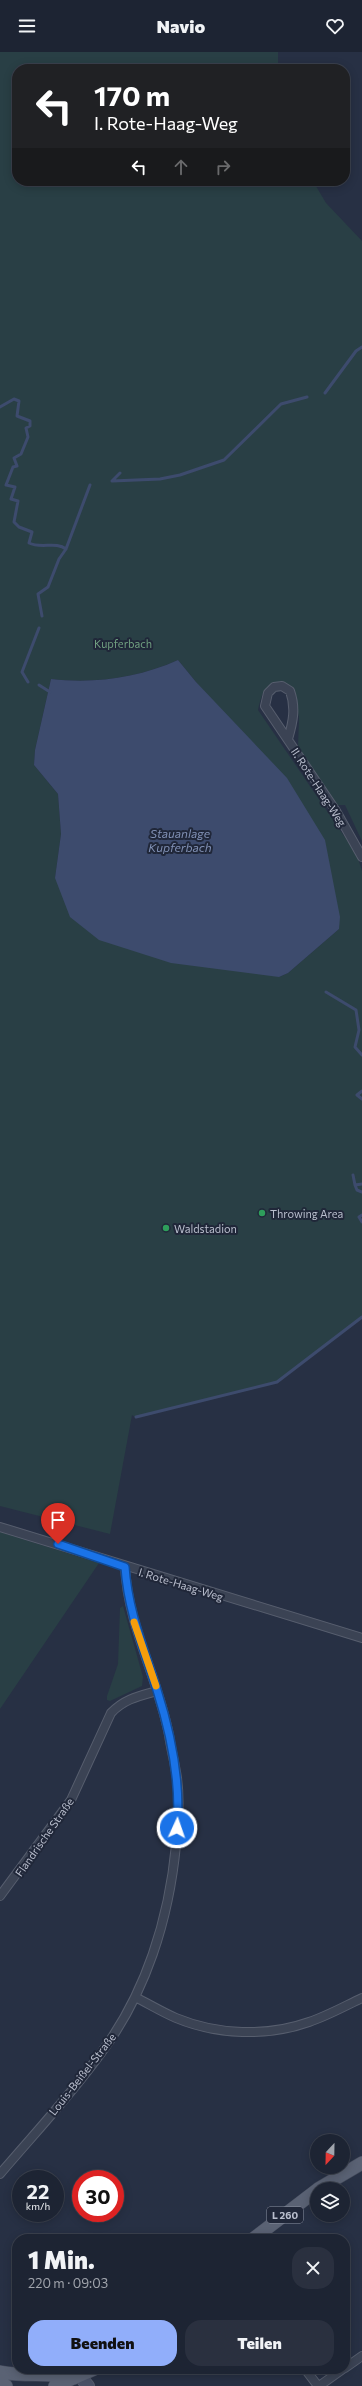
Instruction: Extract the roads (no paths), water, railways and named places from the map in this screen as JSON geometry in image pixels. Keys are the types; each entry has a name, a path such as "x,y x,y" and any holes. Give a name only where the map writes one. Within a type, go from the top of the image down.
{"main road":[{"name":"L 260","path":"331,2182 362,2163"},
{"name":"L 260","path":"260,2234 310,2196"},
{"path":"0,2372 12,2374"},
{"path":"15,2374 30,2376 58,2374 76,2382"},
{"path":"55,2386 76,2382 87,2374"},
{"path":"0,2384 6,2386"}],"street":[{"name":"II. Rote-Haag-Weg","path":"288,739 294,717 293,700 290,691 282,686 274,687 268,693 265,706 336,811 362,858"},
{"name":"I. Rote-Haag-Weg","path":"0,1527 125,1567 362,1638"},
{"name":"Louis-Beißel-Straße","path":"0,2174 102,2053 135,1998 154,1952 166,1913 174,1868 178,1815 177,1779 166,1722 130,1610 125,1567"},
{"name":"Flandrische Straße","path":"0,1896 71,1800 111,1713 120,1704 130,1698 157,1691"},
{"path":"135,1998 177,2018 216,2030 244,2032 278,2030 309,2022 362,1998"},
{"path":"350,2364 362,2356"},
{"path":"310,2374 319,2386 336,2374"}],"water":[{"name":"Stauanlage Kupferbach","path":"178,660 196,682 287,778 325,840 340,917 339,929 288,973 279,977 171,963 99,940 70,917 55,878 61,834 58,794 34,765 35,750 51,679 83,681 116,678 147,671"}],"waterway":[{"name":"Kupferbach","path":"325,393 356,351 362,347"},
{"name":"Kupferbach","path":"112,481 160,479 180,475 224,460 281,404 307,397"},
{"path":"0,407 14,399 19,401 17,416 30,421 30,426 26,428 28,437 21,454 14,458 17,466 13,467 6,485 15,487 11,499 18,501 14,522 19,527 32,532 29,543 34,545 53,545 66,549"},
{"name":"Kupferbach","path":"112,481 120,473"},
{"name":"Kupferbach","path":"42,616 38,594 48,587 59,559 66,549 90,485"},
{"name":"Kupferbach","path":"28,682 22,672 39,628"},
{"name":"Kupferbach","path":"39,685 50,692"},
{"name":"Kupferbach","path":"326,992 356,1010 359,1030 355,1047 362,1055"},
{"name":"Kupferbach","path":"362,1091 357,1095 362,1099"},
{"path":"353,1175 355,1185"},
{"name":"Kupferbach","path":"362,1184 355,1185 357,1190 362,1192"},
{"name":"Kupferbach","path":"362,1215 359,1217 362,1222"},
{"path":"136,1417 277,1382 362,1317"}],"place":[{"name":"Throwing Area","path":"262,1213"},
{"name":"Waldstadion","path":"166,1228"}]}
